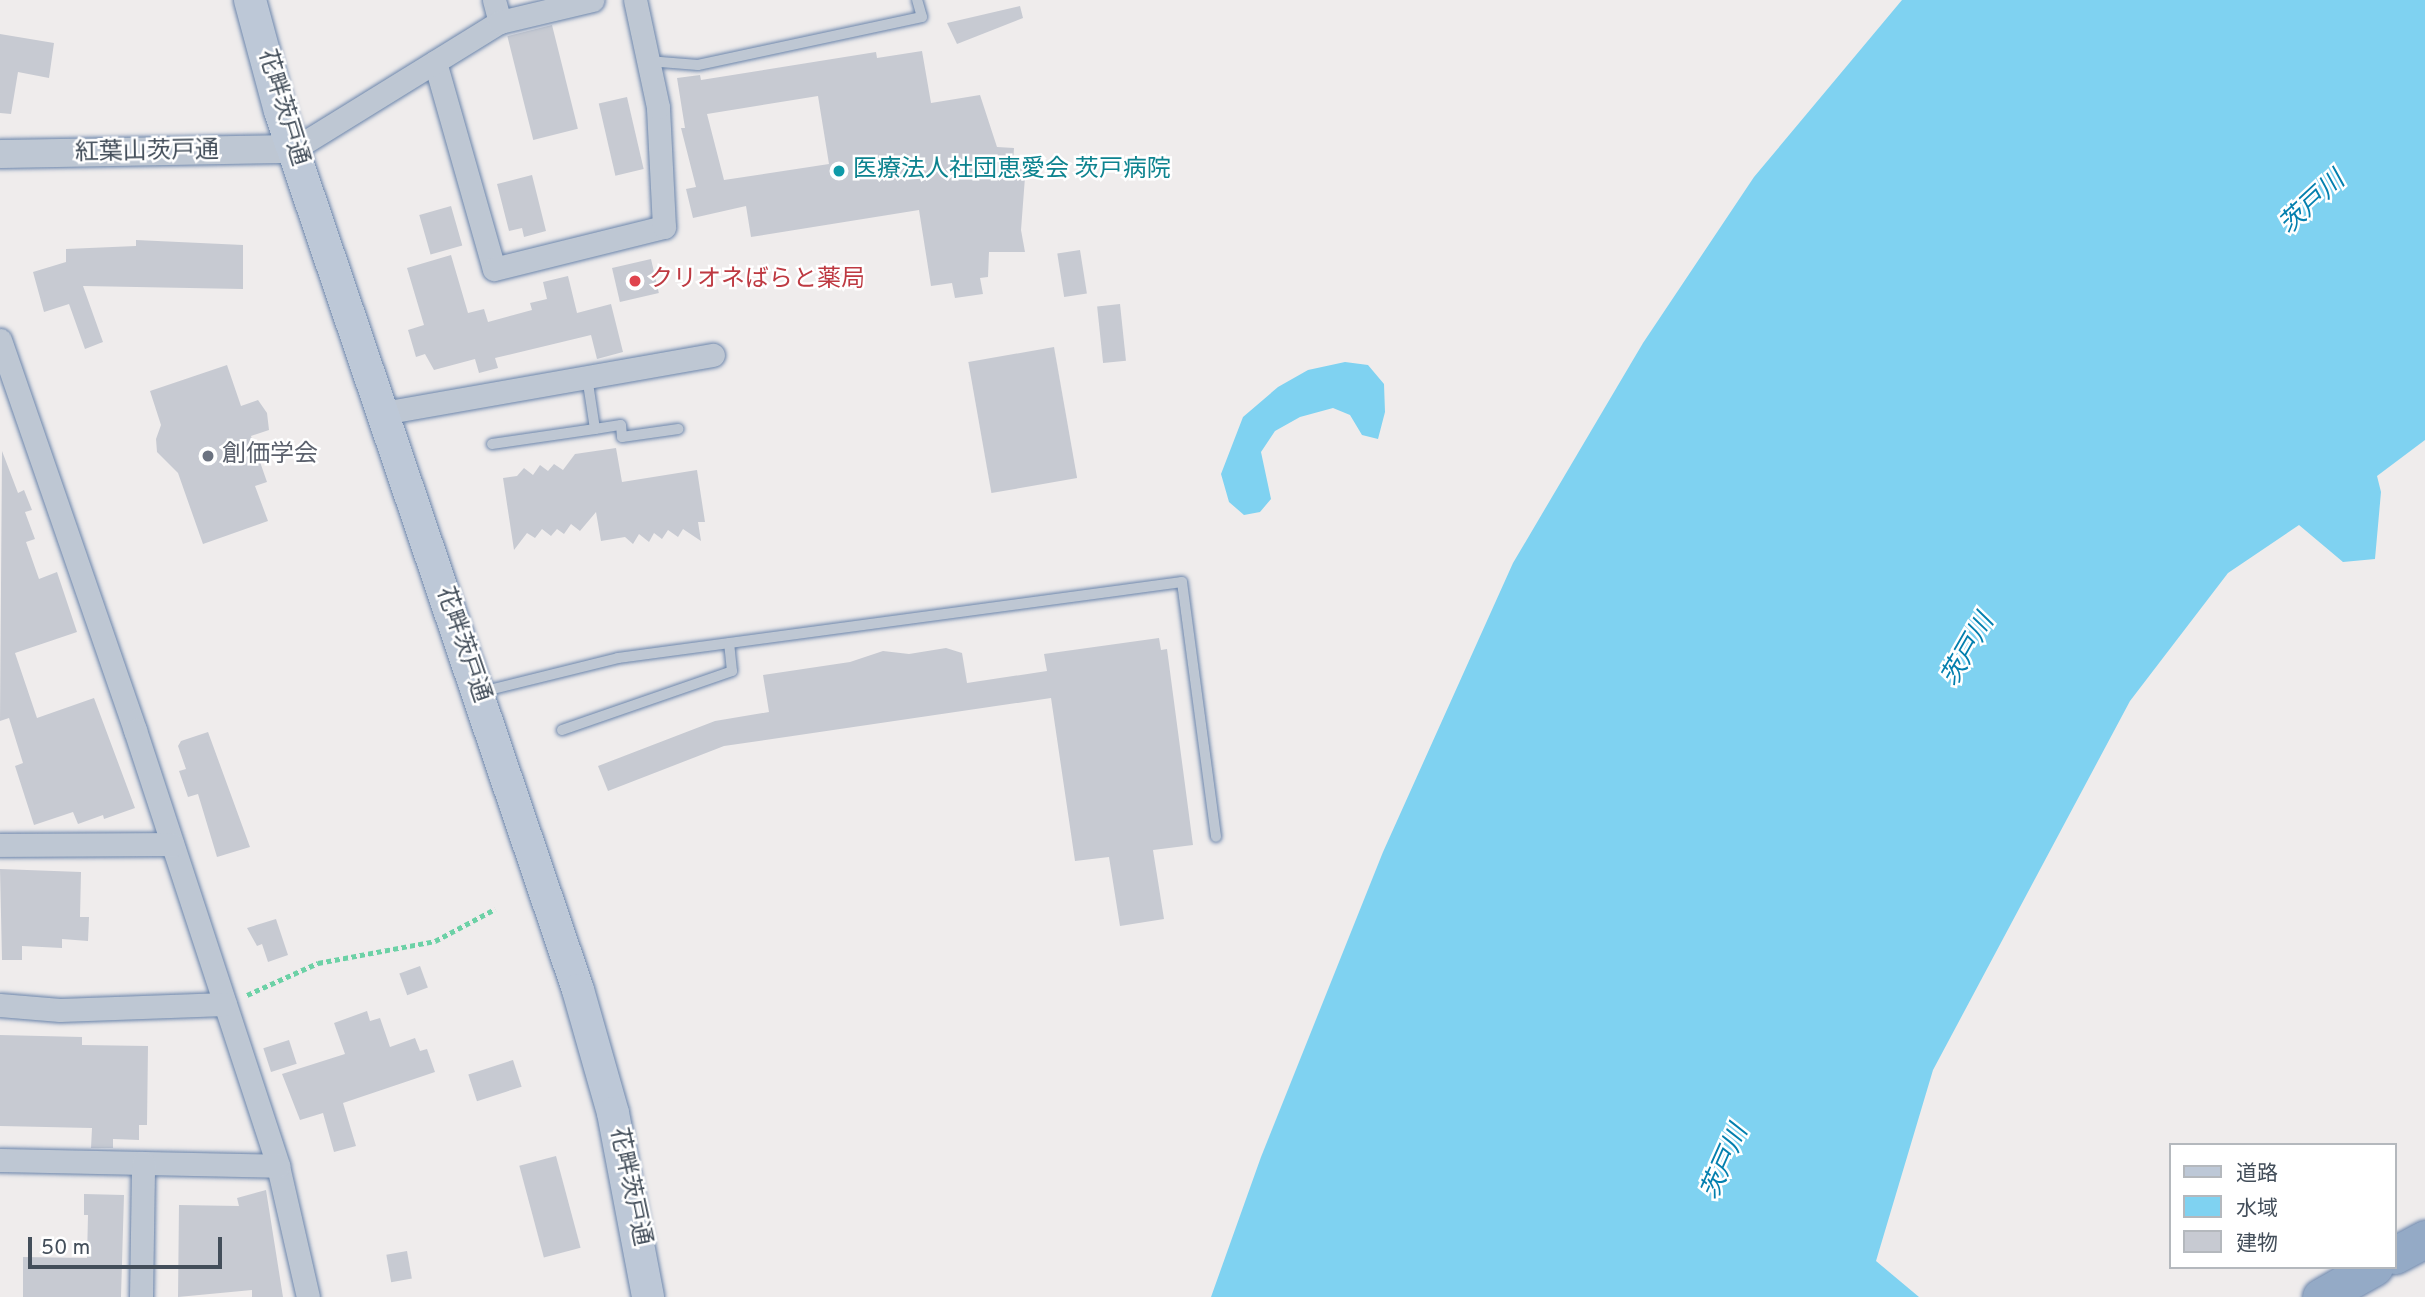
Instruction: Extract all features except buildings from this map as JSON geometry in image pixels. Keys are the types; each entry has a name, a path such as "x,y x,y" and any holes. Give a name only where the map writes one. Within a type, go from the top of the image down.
{"highway":[{"path":"2397,1254 2425,1239"},
{"path":"2321,1297 2370,1269"}],"main road":[{"name":"花畔茨戸通","path":"250,0 294,149 578,990 613,1113 648,1297"}],"street":[{"path":"294,149 435,62 497,11 592,0"},
{"path":"435,62 494,269 664,227 659,107 635,0"},
{"name":"紅葉山茨戸通","path":"0,153 294,149"},
{"path":"0,340 172,844 278,1166 307,1297"},
{"path":"383,413 713,355"},
{"path":"0,845 172,844"},
{"path":"0,1004 60,1010 225,1004"},
{"path":"0,1160 278,1166"},
{"path":"141,1297 143,1163"}],"lane":[{"path":"648,61 698,65 922,17 917,0"},
{"path":"587,377 595,429"},
{"path":"492,444 621,425 622,437 678,429"},
{"path":"478,693 618,659 1182,582 1216,837"},
{"path":"562,730 732,671 729,643"}],"path":[{"path":"225,1004 318,964 435,941 495,909"}],"water":[{"name":"茨戸川","path":"1902,0 2425,0 2425,440 2377,476 2381,492 2375,559 2343,562 2299,525 2228,573 2130,701 1933,1070 1876,1261 1919,1297 1211,1297 1261,1157 1383,852 1513,563 1643,343 1754,177"},
{"path":"1345,362 1368,365 1384,384 1385,412 1378,439 1362,435 1350,415 1333,408 1300,417 1275,431 1261,452 1271,499 1260,512 1244,515 1229,502 1221,474 1243,417 1278,387 1308,370"}],"place":[{"name":"医療法人社団恵愛会 茨戸病院","path":"839,171"},
{"name":"クリオネばらと薬局","path":"635,281"},
{"name":"創価学会","path":"208,456"}]}
